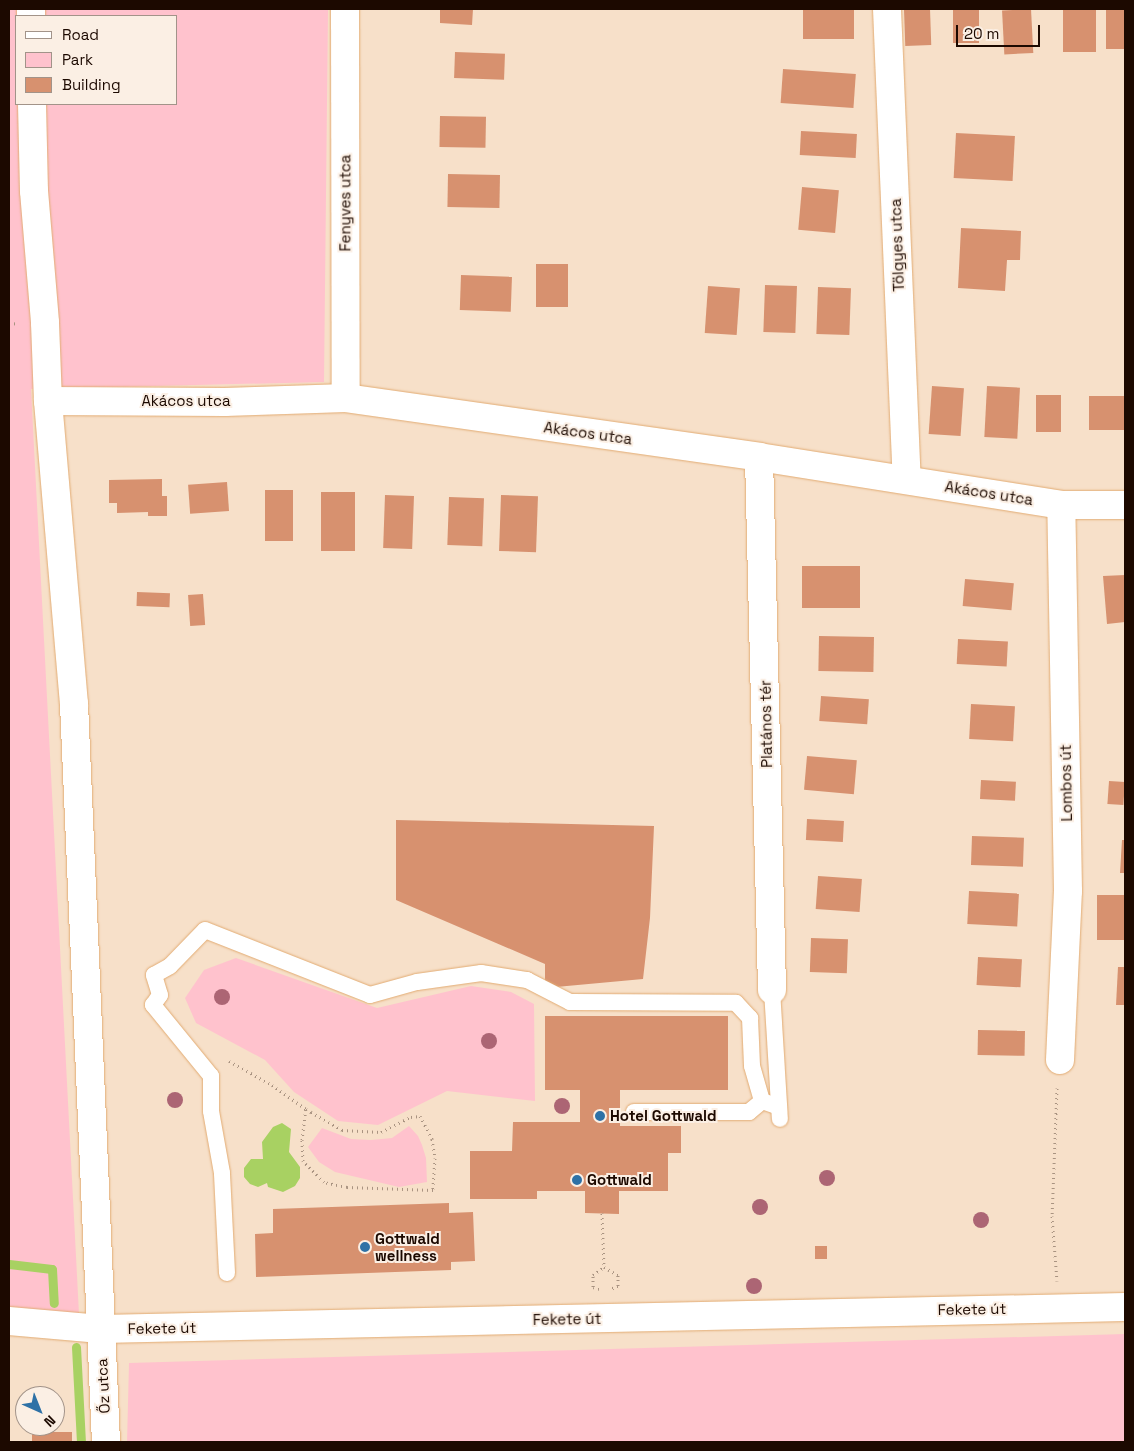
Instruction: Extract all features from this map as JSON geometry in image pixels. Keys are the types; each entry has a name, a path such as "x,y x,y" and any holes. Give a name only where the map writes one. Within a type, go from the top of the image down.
{"street":[{"name":"Fenyves utca","path":"345,9 346,398"},
{"name":"Tölgyes utca","path":"888,9 906,480"},
{"name":"Őz utca","path":"32,105 34,191 45,322 48,401 74,704 106,1442"},
{"name":"Akácos utca","path":"48,401 225,402 346,398 759,457 1061,505 1125,504"},
{"name":"Platános tér","path":"759,457 772,990"},
{"name":"Lombos út","path":"1060,1060 1068,892 1061,505"},
{"name":"Fekete út","path":"9,1321 101,1329 1125,1306"}],"lane":[{"path":"227,1273 222,1173 211,1111 211,1076 153,1005 160,995 154,975 170,966 205,930 370,995 417,982 481,973 528,980 570,1002 736,1003 750,1018 752,1066 762,1100 779,1113 772,990"},
{"path":"634,1112 749,1112 762,1100"}],"path":[{"path":"221,1057 272,1085 306,1109 342,1130 382,1132 411,1117 420,1116 432,1139 435,1158 434,1190 347,1187 324,1182 303,1161 302,1140 306,1109"},
{"path":"1060,1060 1054,1128 1052,1216 1060,1307"},
{"path":"602,1213 604,1267"},
{"path":"604,1267 618,1275 618,1286"},
{"path":"593,1287 593,1276 604,1267"}],"green space":[{"path":"9,9 328,9 324,382 31,389 79,1314 9,1307"},
{"path":"236,958 377,1008 471,986 511,992 534,1004 535,1101 447,1091 378,1125 338,1121 294,1092 265,1060 196,1023 185,998 204,970"},
{"path":"409,1126 418,1136 422,1145 426,1158 427,1182 399,1187 335,1172 319,1162 308,1147 322,1128 351,1139 371,1140 392,1138"},
{"path":"1125,1334 1125,1442 127,1442 129,1363"}],"shaded area":[{"path":"282,1123 291,1129 289,1152 300,1167 300,1178 295,1186 283,1192 268,1187 267,1183 258,1187 250,1184 244,1177 244,1168 251,1159 263,1159 262,1142 273,1127"}],"building":[{"path":"440,9 473,9 472,25 440,23"},
{"path":"803,9 854,9 854,39 803,39"},
{"path":"930,9 931,45 905,46 904,10"},
{"path":"953,9 979,9 979,43 953,43"},
{"path":"1031,9 1033,53 1004,54 1002,11"},
{"path":"1106,9 1125,9 1125,49 1106,49"},
{"path":"1063,10 1096,10 1096,52 1063,52"},
{"path":"455,52 505,54 504,80 454,78"},
{"path":"783,69 856,74 853,108 781,103"},
{"path":"440,116 486,117 485,148 439,147"},
{"path":"801,131 857,134 856,158 800,155"},
{"path":"956,133 1015,136 1013,181 954,178"},
{"path":"448,174 500,175 499,208 447,207"},
{"path":"802,187 839,190 835,233 798,230"},
{"path":"961,228 1021,231 1020,260 1007,260 1005,291 958,288"},
{"path":"536,264 568,264 568,307 536,307"},
{"path":"461,275 512,277 511,312 460,310"},
{"path":"765,285 797,286 795,333 763,332"},
{"path":"708,286 740,288 737,335 705,333"},
{"path":"818,287 851,288 849,335 816,334"},
{"path":"932,386 964,388 961,436 929,434"},
{"path":"987,386 1020,388 1017,439 984,437"},
{"path":"1036,395 1061,395 1061,432 1036,432"},
{"path":"1089,396 1125,396 1125,430 1089,430"},
{"path":"162,479 162,496 167,496 167,516 148,516 148,512 117,513 117,503 109,503 109,480"},
{"path":"227,482 229,511 190,514 188,485"},
{"path":"265,490 293,490 293,541 265,541"},
{"path":"321,492 355,492 355,551 321,551"},
{"path":"385,495 414,496 412,549 383,548"},
{"path":"501,495 538,496 536,552 499,551"},
{"path":"449,497 484,498 482,546 447,545"},
{"path":"802,566 860,566 860,608 802,608"},
{"path":"1125,575 1125,622 1107,624 1103,576"},
{"path":"965,579 1014,583 1011,610 963,606"},
{"path":"137,592 170,593 169,607 137,606"},
{"path":"203,594 205,625 190,626 188,595"},
{"path":"819,636 874,637 873,672 818,671"},
{"path":"958,639 1008,642 1007,667 957,664"},
{"path":"821,696 869,699 867,724 819,721"},
{"path":"971,704 1015,706 1013,741 969,739"},
{"path":"807,756 857,760 854,794 804,790"},
{"path":"981,780 1016,782 1015,801 980,799"},
{"path":"1109,781 1125,782 1123,805 1107,804"},
{"path":"807,819 844,821 843,842 806,840"},
{"path":"396,820 654,826 650,918 643,979 545,988 545,964 396,900"},
{"path":"972,836 1024,838 1023,867 971,865"},
{"path":"1122,840 1125,840 1125,873 1120,873"},
{"path":"818,876 862,879 860,912 816,909"},
{"path":"969,891 1019,894 1017,927 967,924"},
{"path":"1097,895 1125,895 1125,940 1097,940"},
{"path":"811,938 848,939 847,973 810,972"},
{"path":"978,957 1022,959 1020,987 977,985"},
{"path":"1118,967 1125,967 1125,1005 1116,1005"},
{"name":"Hotel Gottwald","path":"545,1016 728,1016 728,1090 620,1090 620,1126 681,1126 681,1153 668,1153 668,1191 619,1191 619,1214 585,1213 585,1191 537,1191 537,1199 470,1199 470,1151 512,1151 513,1122 580,1122 580,1090 545,1090"},
{"path":"978,1030 1025,1031 1025,1056 978,1055"},
{"name":"Gottwald wellness","path":"449,1203 449,1213 473,1212 475,1261 451,1262 451,1270 256,1277 255,1234 273,1233 273,1209"},
{"path":"815,1246 827,1246 827,1259 815,1259"},
{"path":"65,1432 72,1432 72,1442 32,1442 32,1436 65,1436"}],"waterway":[{"path":"9,1264 52,1269 54,1303"},
{"path":"76,1347 81,1442"}],"place":[{"name":"Hotel Gottwald","path":"600,1116"},
{"name":"Gottwald","path":"577,1180"},
{"name":"Gottwald wellness","path":"365,1247"}]}
